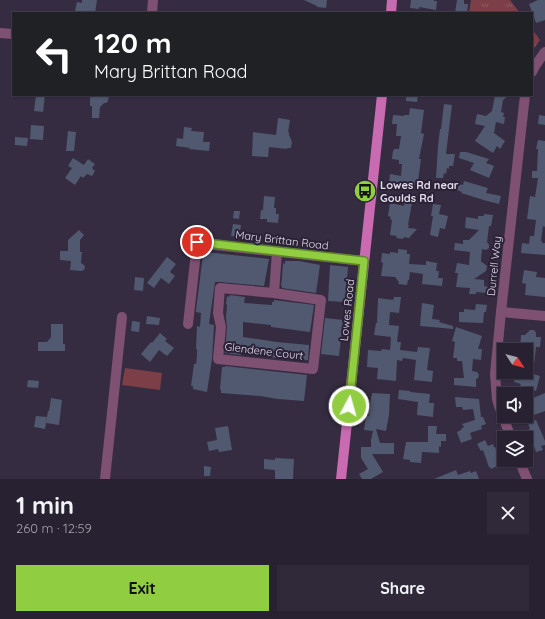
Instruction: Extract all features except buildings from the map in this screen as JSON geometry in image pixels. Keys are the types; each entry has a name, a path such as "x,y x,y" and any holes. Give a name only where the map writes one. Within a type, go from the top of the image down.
{"main road":[{"path":"391,12 392,0"},
{"name":"Lowes Road","path":"341,479 382,96"}],"street":[{"path":"152,12 153,0"},
{"path":"0,33 12,34"},
{"path":"533,70 545,52"},
{"name":"Durrell Way","path":"507,431 497,399 496,359 525,96"},
{"name":"Mary Brittan Road","path":"188,324 197,242 364,261"},
{"path":"274,293 277,252"},
{"name":"Glendene Court","path":"220,288 274,293 321,300 313,368 218,359 221,327 218,313 220,288"},
{"path":"501,312 545,316"},
{"path":"105,479 122,317"},
{"path":"522,467 527,479"}],"green space":[{"path":"471,0 510,0 519,12 469,12"},
{"path":"533,30 540,40 533,50"},
{"path":"125,368 162,373 160,390 122,385"}],"place":[{"name":"Lowes Rd near Goulds Rd","path":"365,191"}],"route":[{"path":"197,242 364,261 349,406"}]}
